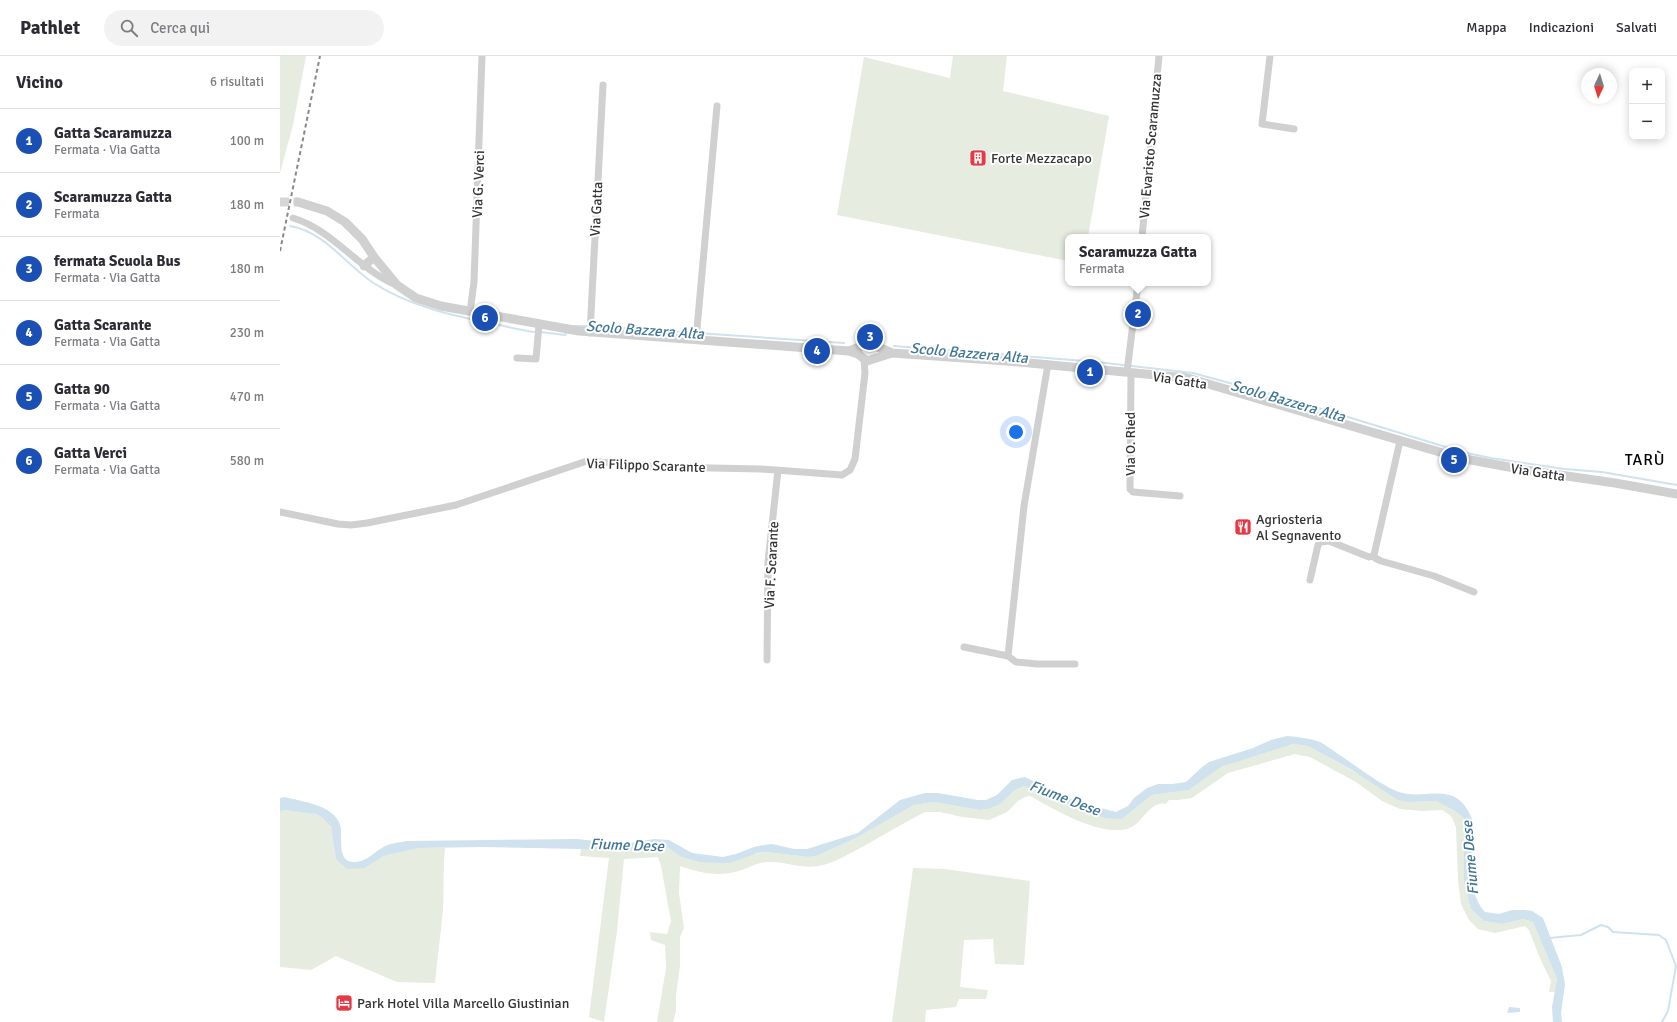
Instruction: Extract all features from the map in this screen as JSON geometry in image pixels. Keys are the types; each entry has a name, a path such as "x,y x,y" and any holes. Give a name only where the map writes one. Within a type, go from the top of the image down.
{"street":[{"name":"Via G. Verci","path":"470,312 474,282 482,56"},
{"name":"Via Evaristo Scaramuzza","path":"1142,234 1159,56"},
{"path":"1270,56 1262,124 1294,128"},
{"name":"Via Gatta","path":"590,329 602,85"},
{"path":"696,336 717,106"},
{"name":"Via Gatta","path":"298,202 327,211 345,222 362,239 396,285"},
{"name":"Via Gatta","path":"293,218 311,225 323,232 364,266 384,280 396,285 409,294 428,302 470,312 539,325 696,336 849,351 867,361 892,353"},
{"path":"364,266 374,257"},
{"path":"1129,372 1138,286"},
{"path":"517,358 536,358 539,325"},
{"name":"Via Gatta","path":"849,351 869,343 877,348 892,353 1048,364 1181,377 1440,453 1481,462 1677,494"},
{"path":"863,346 860,353 863,358"},
{"path":"875,359 878,352 877,348"},
{"name":"Via Filippo Scarante","path":"280,512 338,524 367,523 463,504 587,461 663,467 724,467 838,475 846,474 850,470 855,459 866,373 863,358"},
{"name":"Via Filippo Scarante","path":"866,373 875,359"},
{"path":"1008,656 1026,494 1048,364"},
{"name":"Via O. Ried","path":"1129,372 1130,489 1134,492 1180,496"},
{"path":"1374,555 1400,441"},
{"name":"Via F. Scarante","path":"767,660 768,562 778,470"},
{"path":"1310,580 1318,545 1321,542 1328,541 1369,557 1374,555"},
{"path":"1374,555 1381,561 1434,576 1474,592"},
{"path":"964,647 1008,656 1016,662 1037,664 1075,664"}],"shaded area":[{"path":"280,56 306,56 293,125 280,173"},
{"path":"953,56 1007,56 1003,91 1109,116 1089,234 1065,234 1065,260 837,215 864,57 950,78"},
{"path":"1293,744 1308,746 1409,802 1436,801 1455,811 1464,818 1471,909 1484,921 1503,924 1523,919 1533,922 1557,979 1555,992 1549,992 1551,981 1529,930 1525,926 1495,933 1478,929 1469,920 1461,904 1458,881 1456,827 1451,816 1442,810 1422,811 1400,809 1382,801 1356,782 1310,757 1295,754 1228,773 1192,798 1169,800 1166,804 1155,806 1150,809 1133,827 1127,829 1103,829 1090,825 1064,814 1030,796 1018,801 1007,812 989,820 962,817 940,812 925,812 842,858 819,866 812,867 764,862 732,873 717,874 695,871 680,866 679,893 684,928 680,937 680,966 676,995 676,1011 673,1022 657,1022 666,968 665,945 651,940 650,932 667,934 671,921 661,866 658,857 624,859 617,931 604,1022 589,1017 609,858 580,856 581,848 629,850 667,847 681,857 699,862 767,852 808,857 816,856 856,838 914,805 934,802 979,810 988,809 999,805 1015,790 1024,786 1122,819 1152,795 1189,790 1222,765 1247,759"},
{"path":"283,810 311,813 323,818 328,822 331,828 336,859 365,868 384,856 419,848 445,848 443,909 435,983 397,982 336,956 311,970 280,967 280,812"},
{"path":"913,868 944,869 1030,881 1024,965 995,964 993,939 964,940 960,987 988,990 986,999 959,999 956,1007 926,1010 925,1022 892,1022"}],"water":[{"name":"Fiume Dese","path":"1287,736 1320,742 1372,778 1394,790 1405,794 1447,795 1457,798 1465,806 1473,823 1472,876 1475,896 1485,912 1499,914 1512,910 1525,910 1532,911 1543,918 1562,967 1565,984 1561,1013 1562,1022 1553,1022 1552,1007 1557,979 1533,922 1523,919 1503,924 1484,921 1471,909 1464,881 1464,818 1455,811 1436,801 1409,802 1398,800 1352,770 1308,746 1293,744 1222,766 1189,790 1152,795 1122,819 1105,818 1024,786 1015,790 999,805 988,809 979,810 934,802 914,805 856,838 816,856 808,857 767,852 757,853 730,863 699,862 681,857 667,847 629,850 484,847 419,848 384,856 365,868 347,869 336,859 331,827 323,818 316,814 284,810 280,812 280,798 285,797 322,807 329,811 335,816 341,827 341,846 344,858 355,862 366,859 388,845 406,841 577,839 624,844 654,839 669,840 692,853 723,857 754,847 772,844 794,849 807,849 858,833 900,800 925,793 938,793 986,800 997,795 1012,780 1025,777 1061,795 1116,812 1128,806 1134,798 1147,788 1158,784 1186,782 1209,762 1253,748 1271,740"},
{"path":"1509,1007 1520,1008 1520,1012 1507,1013"}],"waterway":[{"name":"Scolo Bazzera Alta","path":"290,226 302,229 324,241 372,282 401,298 448,314 534,332"},
{"name":"Scolo Bazzera Alta","path":"569,326 588,326"},
{"name":"Scolo Bazzera Alta","path":"592,326 844,343"},
{"name":"Scolo Bazzera Alta","path":"541,332 565,335 566,333"},
{"name":"Scolo Bazzera Alta","path":"894,346 1097,362 1193,373 1299,402 1462,452 1491,458 1564,469 1602,472 1677,485"},
{"path":"1549,938 1581,935 1601,925 1608,927 1613,932 1659,935 1666,940 1676,966 1668,1011 1662,1022"}],"tunnel":[{"path":"280,202 298,202"}],"railway":[{"path":"280,251 320,56"}],"place":[{"name":"Forte Mezzacapo","path":"978,158"},
{"name":"Scaramuzza Gatta","path":"1138,314"},
{"name":"Gatta Verci","path":"485,318"},
{"name":"fermata Scuola Bus","path":"870,337"},
{"name":"Gatta Scarante","path":"817,351"},
{"name":"Gatta Scaramuzza","path":"1090,372"},
{"name":"Gatta 90","path":"1454,460"},
{"name":"Agriosteria Al Segnavento","path":"1243,527"},
{"name":"Park Hotel Villa Marcello Giustinian","path":"344,1003"}],"district":[{"name":"TARÙ","path":"1645,459"}]}
